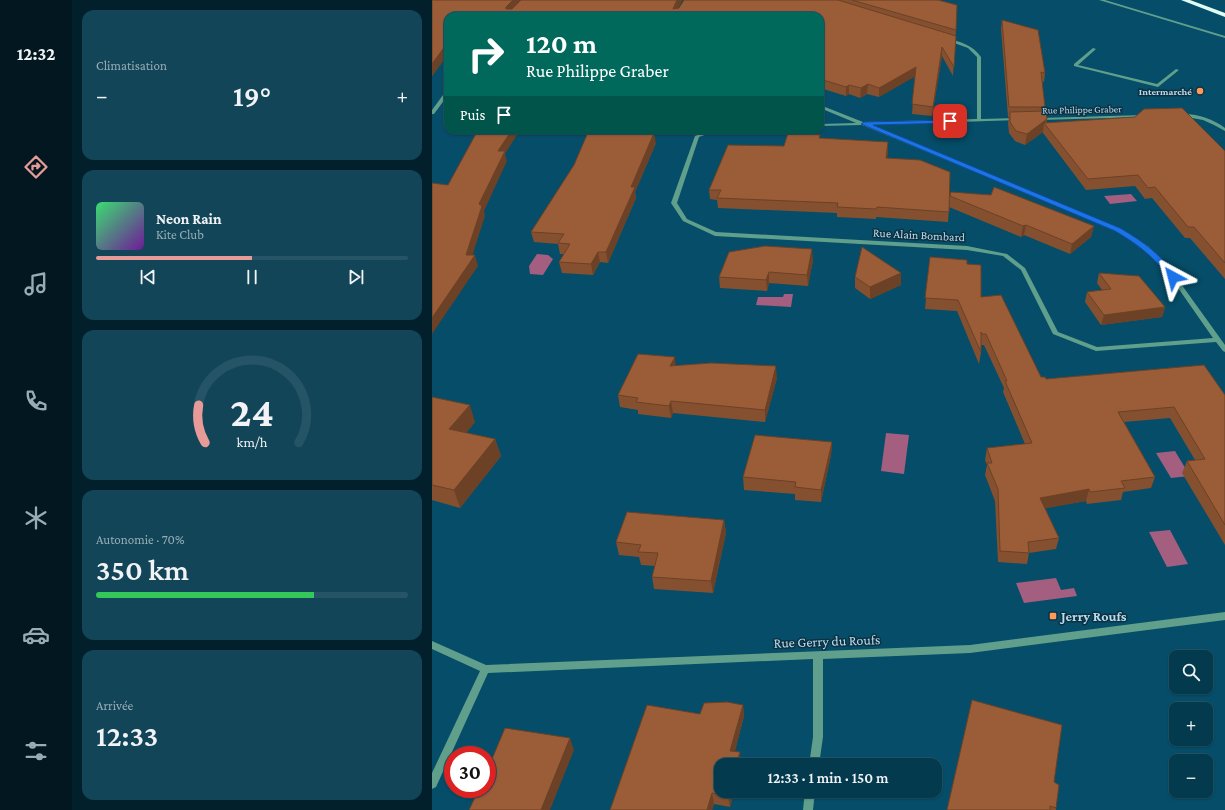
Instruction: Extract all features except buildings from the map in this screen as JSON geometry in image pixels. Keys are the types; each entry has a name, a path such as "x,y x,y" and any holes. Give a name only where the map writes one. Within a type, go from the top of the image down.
{"highway":[{"path":"1184,0 1225,15"}],"street":[{"path":"1101,0 1225,37"},
{"path":"940,37 962,44 976,51 979,57 978,120"},
{"path":"1094,49 1075,65 1158,86 1178,70"},
{"path":"432,113 444,97"},
{"path":"824,108 1117,229 1146,247 1164,264 1225,350"},
{"name":"Rue Philippe Graber","path":"1034,119 1153,116"},
{"path":"1177,116 1205,119 1220,125 1225,130"},
{"name":"Rue Philippe Graber","path":"864,124 1026,119"},
{"path":"824,125 864,124"},
{"name":"Rue Alain Bombard","path":"703,134 697,136 674,203 685,220 715,234 967,248 1005,255 1023,269 1055,332 1096,349 1217,340"},
{"name":"Rue Gerry du Roufs","path":"432,645 485,668 970,650 1225,616"},
{"path":"815,758 818,737 818,655"},
{"path":"432,784 485,668"},
{"path":"808,810 809,798"}],"shaded area":[{"path":"1131,194 1137,201 1110,204 1104,196"},
{"path":"537,254 548,255 553,259 543,275 530,274 529,266"},
{"path":"784,294 793,294 791,307 756,305 758,297 783,297"},
{"path":"886,433 909,435 904,474 881,471"},
{"path":"1175,451 1190,476 1171,478 1156,453"},
{"path":"1170,530 1188,564 1167,567 1149,532"},
{"path":"1056,578 1061,590 1074,588 1077,596 1024,603 1016,583"}],"place":[{"name":"Intermarché","path":"1200,91"},
{"name":"Jerry Roufs","path":"1053,616"}],"route":[{"path":"950,121 864,124 1117,229 1146,247 1164,264 1173,277"}]}
